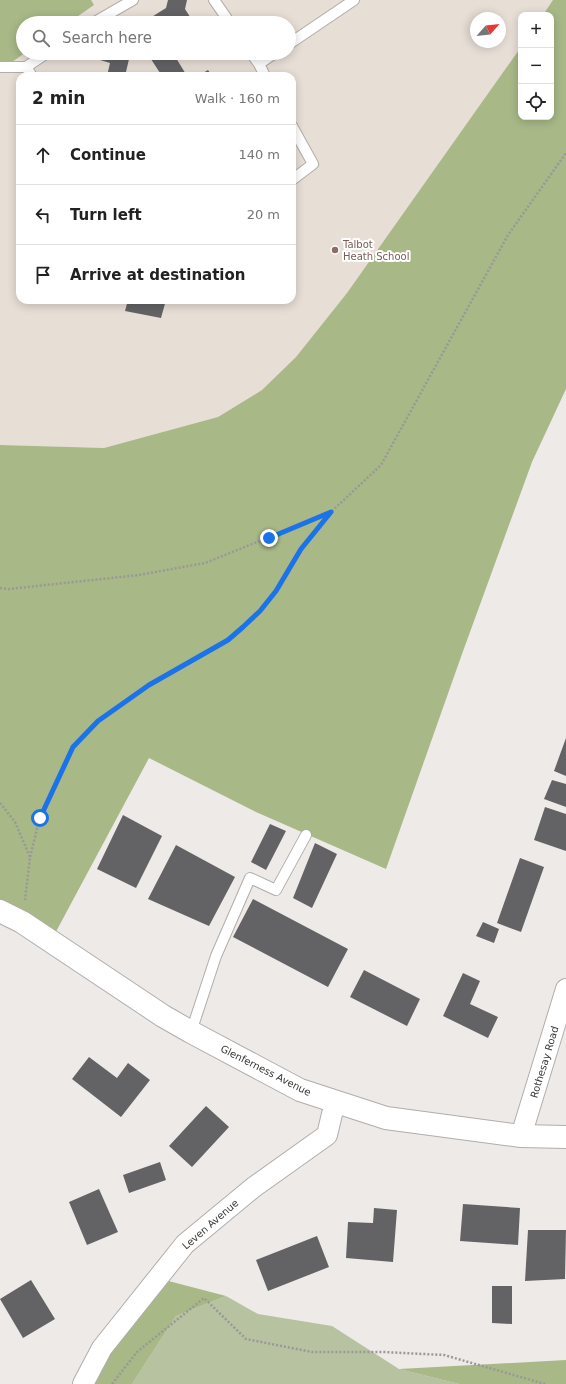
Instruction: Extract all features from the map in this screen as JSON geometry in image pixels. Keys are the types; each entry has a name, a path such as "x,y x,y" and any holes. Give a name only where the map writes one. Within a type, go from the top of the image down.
{"street":[{"name":"Glenferness Avenue","path":"0,911 22,922 163,1016 300,1090 386,1118 521,1136 566,1137"},
{"name":"Rothesay Road","path":"521,1136 566,989"},
{"name":"Leven Avenue","path":"83,1384 102,1348 185,1244 254,1187 327,1135 332,1114 337,1102"}],"lane":[{"path":"105,16 133,0"},
{"path":"214,0 225,16"},
{"path":"296,39 354,0"},
{"path":"0,67 26,67 36,60"},
{"path":"256,60 263,72"},
{"path":"259,64 265,60"},
{"path":"26,67 29,72"},
{"path":"296,133 313,164 296,177"},
{"path":"191,1032 216,956 250,878 276,890 306,835"}],"path":[{"path":"22,922 30,857 40,818 73,747 98,721 149,685 228,640 243,627 260,611 276,591 301,549 331,512 381,466 508,235 566,152"},
{"path":"0,588 9,589 139,574 205,563 331,512"},
{"path":"0,803 15,822 30,857"},
{"path":"112,1384 137,1352 204,1298 246,1339 312,1352 383,1352 444,1355 545,1384"}],"shaded area":[{"name":"Talbot Heath School","path":"0,0 554,0 545,12 518,12 518,51 432,175 347,293 296,357 262,390 218,417 104,448 0,445"}],"green space":[{"path":"0,0 91,0 94,5 78,16 16,16 16,59 12,62 0,62"},
{"path":"553,0 566,0 566,389 532,462 386,869 256,812 149,758 51,941 0,911 0,445 104,448 218,417 262,390 296,357 347,293 518,51 518,120 554,120 554,12 545,12"},
{"path":"157,1278 226,1296 176,1316 132,1384 83,1384"},
{"path":"226,1296 258,1314 332,1326 399,1369 459,1384 132,1384 176,1316"},
{"path":"566,1360 566,1384 459,1384 399,1369"}],"building":[{"path":"168,0 187,0 185,9 190,16 153,16 166,8"},
{"path":"100,60 129,60 126,72 108,72 110,63"},
{"path":"152,60 177,60 185,72 159,72"},
{"path":"127,304 165,304 161,318 125,311"},
{"path":"566,738 566,776 554,771"},
{"path":"552,780 566,784 566,807 544,799"},
{"path":"545,807 566,814 566,851 534,840"},
{"path":"123,815 162,836 136,888 97,869"},
{"path":"270,824 286,831 266,870 251,862"},
{"path":"315,843 337,854 312,908 293,898"},
{"path":"176,845 235,877 209,926 148,899"},
{"path":"520,858 544,867 521,932 497,923"},
{"path":"253,899 348,949 328,987 233,937"},
{"path":"483,922 499,929 494,943 476,936"},
{"path":"364,970 420,999 407,1026 350,997"},
{"path":"463,973 480,981 470,1004 498,1017 488,1038 443,1016"},
{"path":"89,1057 117,1078 128,1063 150,1080 121,1117 72,1079"},
{"path":"206,1106 229,1127 192,1167 169,1146"},
{"path":"160,1162 166,1180 129,1193 123,1175"},
{"path":"99,1189 118,1232 87,1245 69,1202"},
{"path":"463,1204 520,1208 518,1245 460,1241"},
{"path":"374,1208 397,1210 393,1262 346,1258 348,1222 373,1223"},
{"path":"528,1230 566,1230 565,1279 525,1281"},
{"path":"317,1236 329,1267 268,1291 256,1260"},
{"path":"31,1280 55,1319 23,1338 0,1299"},
{"path":"492,1286 512,1286 512,1324 492,1323"}],"place":[{"name":"Talbot Heath School","path":"335,250"}],"route":[{"path":"40,818 73,747 98,721 149,685 228,640 243,627 260,611 276,591 301,549 331,512 269,538"}]}
